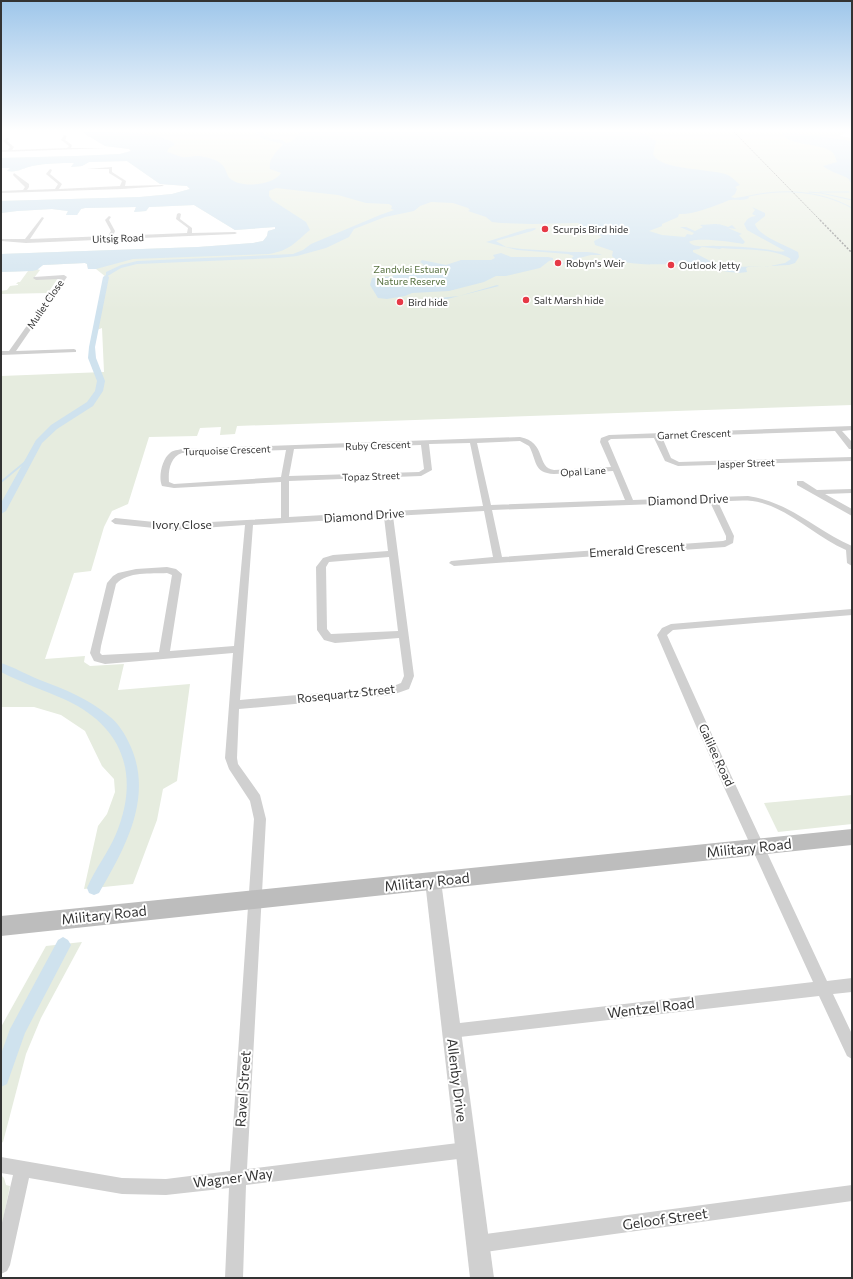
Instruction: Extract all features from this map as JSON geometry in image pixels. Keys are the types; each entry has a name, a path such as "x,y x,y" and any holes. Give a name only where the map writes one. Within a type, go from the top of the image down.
{"main road":[{"name":"Military Road","path":"1,926 852,837"}],"street":[{"path":"179,214 178,220 190,228 189,235"},
{"path":"108,217 107,220 113,230 110,238"},
{"path":"26,241 42,218"},
{"name":"Uitsig Road","path":"1,240 26,241 235,233"},
{"name":"Mullet Close","path":"11,353 64,277 36,278"},
{"path":"1,353 74,351"},
{"name":"Garnet Crescent","path":"630,502 604,442 604,440 612,436 852,428"},
{"path":"837,429 852,447"},
{"name":"Jasper Street","path":"657,435 668,458 678,464 852,459"},
{"name":"Opal Lane","path":"473,441 520,439 529,441 534,446 542,468 552,472 616,469"},
{"path":"473,441 498,559"},
{"name":"Ruby Crescent","path":"290,448 473,441"},
{"name":"Topaz Street","path":"286,479 421,474 428,470 426,443"},
{"path":"284,521 286,479 290,448"},
{"name":"Turquoise Crescent","path":"286,479 174,486 166,484 164,480 170,458 180,452 290,448"},
{"path":"800,483 852,513"},
{"path":"816,492 852,491"},
{"name":"Diamond Drive","path":"249,523 486,508 748,498 767,501 780,506 851,549"},
{"name":"Emerald Crescent","path":"454,563 725,544 730,541 730,536 713,499"},
{"name":"Rosequartz Street","path":"234,705 392,691 405,686 409,676 388,514"},
{"name":"Ivory Close","path":"115,521 174,527 249,523"},
{"path":"249,523 238,649 231,758 233,766 256,799 260,819 256,900"},
{"path":"851,549 852,563"},
{"path":"394,554 333,558 324,562 321,567 322,630 328,637 335,639 404,634"},
{"path":"164,655 177,574 173,571 167,570 129,573 118,576 112,583 96,646 95,656 105,660 238,649"},
{"name":"Galilee Road","path":"852,612 671,627 665,630 662,634 757,847 824,987 852,1051"},
{"name":"Allenby Drive","path":"433,881 482,1278"},
{"name":"Ravel Street","path":"234,1278 238,1178 256,900"},
{"name":"Wentzel Road","path":"451,1031 824,987 852,985"},
{"name":"Wagner Way","path":"1,1165 122,1186 145,1188 166,1187 466,1150"},
{"path":"1,1265 22,1169"},
{"name":"Geloof Street","path":"478,1244 852,1193"}],"green space":[{"name":"Zandvlei Estuary Nature Reserve","path":"180,192 852,192 852,405 237,426 235,434 220,435 221,427 200,428 197,436 149,437 128,504 112,511 104,527 91,571 74,573 45,659 85,656 84,662 90,666 124,664 118,690 190,684 177,781 163,789 157,820 133,884 84,889 98,826 107,814 115,792 114,779 102,766 85,731 61,715 34,707 1,707 1,376 104,372 102,328 97,330 106,277 96,269 88,269 87,264 85,263 43,265 37,269 40,270 34,278 58,278 48,293 1,294 1,291 7,290 10,286 18,285 16,284 20,282 28,271 1,272 1,254 198,247 253,243 263,241 267,236 268,231 275,229 275,227 235,230 194,205 149,207 146,211 134,212 136,207 85,208 81,209 77,215 66,215 68,211 52,209 1,213 1,201 140,197 172,194"},
{"path":"852,795 852,824 778,832 764,803"},
{"path":"82,942 41,1018 26,1054 3,1142 1,1143 1,1027 46,946"},
{"path":"1,1175 4,1178 6,1185 10,1186 1,1230"}],"water":[{"path":"180,192 269,192 269,196 272,200 306,222 310,230 287,248 269,254 133,259 96,269 88,269 87,264 85,263 43,265 37,270 32,271 1,272 1,254 198,247 253,243 263,241 267,236 268,231 275,229 275,227 235,230 194,205 149,207 146,211 134,212 136,207 85,208 81,209 77,215 66,215 68,211 52,209 1,213 1,201 140,197 172,194"},
{"path":"309,192 736,192 731,197 735,198 748,196 749,198 744,200 730,200 697,212 679,214 678,217 649,231 662,235 685,237 687,234 692,235 694,233 680,227 686,227 695,231 703,227 700,225 717,224 728,227 732,225 736,229 728,228 742,234 739,235 745,242 743,244 707,240 689,242 698,246 740,247 766,249 779,252 785,251 747,230 744,224 749,218 756,216 752,214 755,210 752,207 765,213 765,216 755,224 761,233 798,252 799,257 795,263 789,265 770,266 785,263 791,259 784,255 767,251 702,247 693,250 693,252 716,264 734,267 767,266 748,267 746,268 747,272 739,273 686,265 638,264 618,260 612,256 613,251 595,245 594,241 602,237 578,223 532,224 492,222 486,217 468,211 470,210 468,208 453,203 431,202 420,206 414,211 385,217 354,229 349,237 326,248 297,256 137,264 121,268 106,277 106,272 121,265 137,261 293,254 303,250 311,244 394,210 391,209 392,206 389,204 366,203 338,195"},
{"path":"527,229 536,229 532,231 496,241 506,247 591,252 602,255 591,255 579,258 562,265 560,264 568,261 574,256 568,254 517,250 486,242"},
{"path":"501,253 511,257 548,257 553,258 553,260 549,261 540,268 506,276 496,276 484,282 449,291 412,293 405,296 387,299 378,298 370,285 372,278 393,276 395,273 405,273 424,265 420,262 422,260 446,265 461,260 491,260 495,258 493,255"},
{"path":"497,285 499,286 459,296"},
{"path":"459,296 447,299 407,301 411,299 419,300"}],"waterway":[{"path":"745,197 772,192 800,192 827,197 852,208"},
{"path":"809,192 821,193 852,200"},
{"path":"820,192 849,192"},
{"path":"1,511 39,442 54,427 90,404 99,391 101,381 92,358 92,347 106,277"},
{"path":"1,482 30,458"},
{"path":"1,667 70,697 91,709 113,727 127,752 133,779 133,793 128,821 109,862 94,888"},
{"path":"1,1078 18,1029 63,945"}],"railway":[{"path":"792,192 821,221"},
{"path":"820,220 852,253"}],"place":[{"name":"Scurpis Bird hide","path":"545,229"},
{"name":"Robyn's Weir","path":"558,263"},
{"name":"Outlook Jetty","path":"671,265"},
{"name":"Salt Marsh hide","path":"526,300"},
{"name":"Bird hide","path":"400,302"}]}
